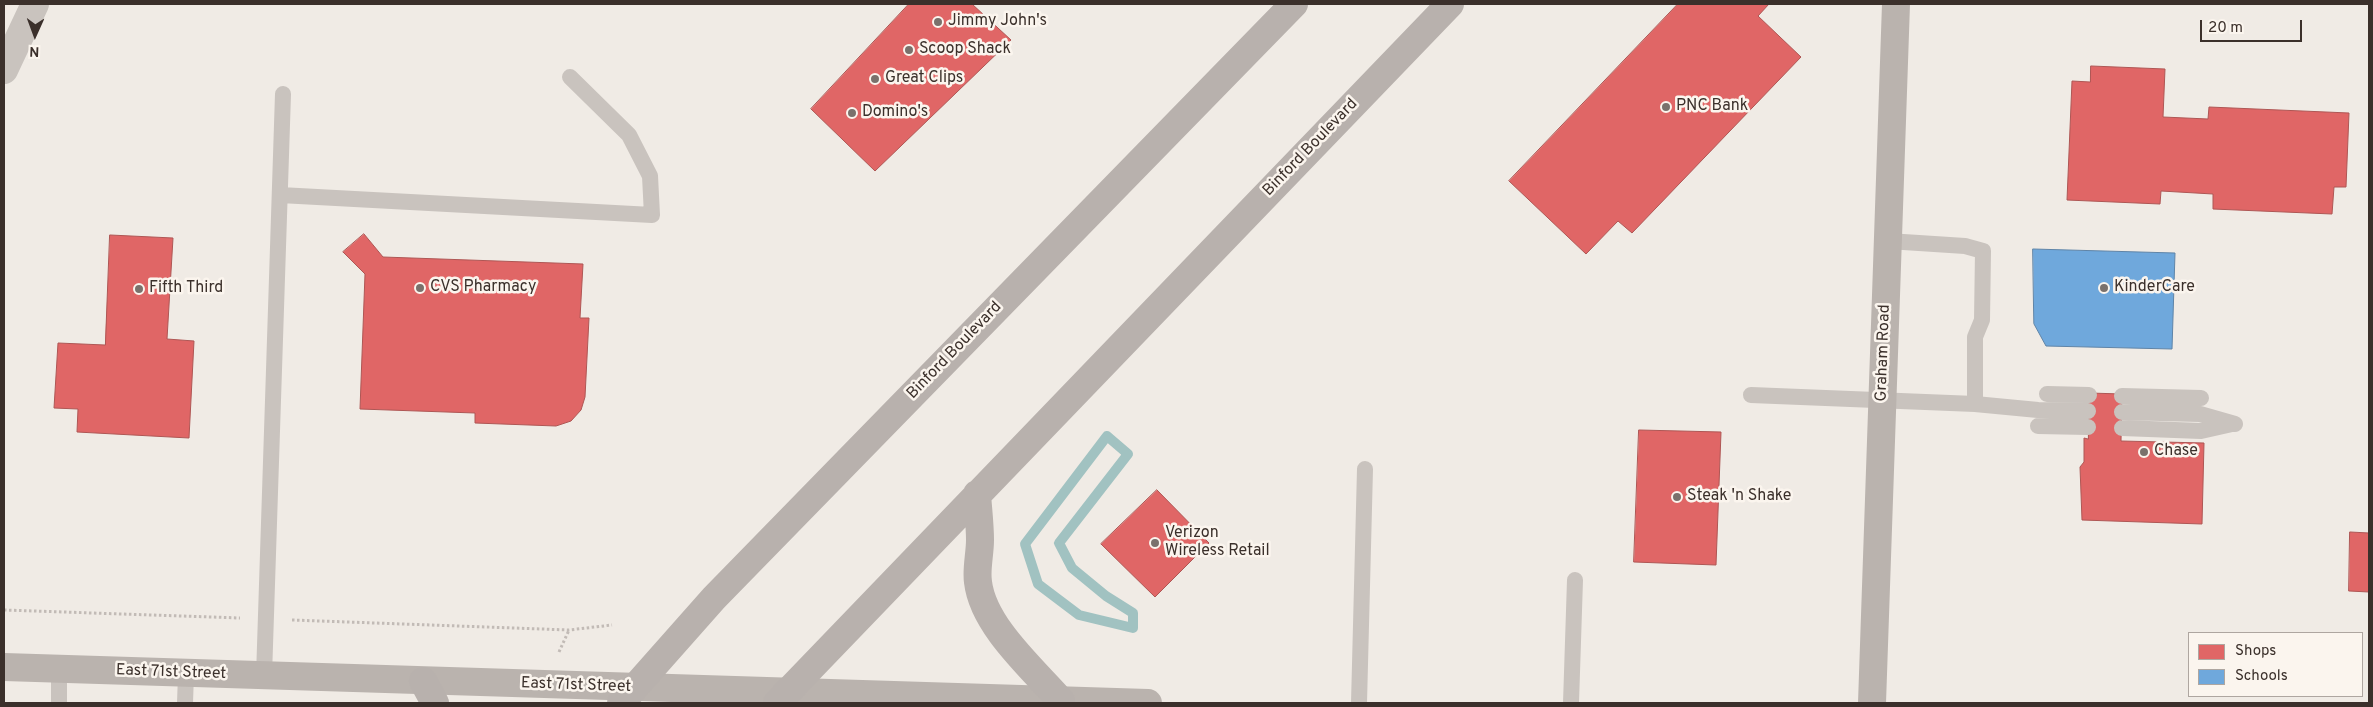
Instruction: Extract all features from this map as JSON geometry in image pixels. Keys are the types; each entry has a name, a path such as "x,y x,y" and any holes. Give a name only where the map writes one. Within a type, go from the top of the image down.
{"main road":[{"name":"Binford Boulevard","path":"628,695 714,598 1294,4"},
{"name":"Binford Boulevard","path":"782,698 1450,4"},
{"name":"Graham Road","path":"1872,703 1896,4"},
{"path":"978,494 980,542 978,582 981,598 990,616 1004,636 1061,701"},
{"name":"East 71st Street","path":"4,667 264,676 429,692 1148,703"}],"street":[{"path":"4,70 35,4"}],"lane":[{"path":"280,195 652,215 650,176 629,136 570,77"},
{"path":"264,676 283,94"},
{"path":"1888,241 1965,246 1983,251 1982,320 1975,337 1975,404"},
{"path":"1751,395 1975,404 2038,418 2088,411 2047,394"},
{"path":"2122,428 2202,431 2234,424 2200,414 2122,404 2201,398"},
{"path":"1359,703 1365,469"},
{"path":"1571,703 1575,580"},
{"path":"59,668 59,703"},
{"path":"185,703 186,674"}],"path":[{"path":"4,610 568,630 612,625"}],"building: Shops":[{"path":"909,4 972,4 1011,40 875,171 811,109"},
{"name":"PNC Bank","path":"1678,4 1769,4 1758,16 1801,57 1632,233 1618,221 1586,254 1509,181"},
{"path":"2091,66 2165,69 2163,117 2208,119 2209,107 2349,113 2346,187 2334,187 2332,214 2213,209 2213,194 2161,191 2160,204 2067,200 2072,81 2090,82"},
{"name":"CVS Pharmacy","path":"364,234 383,257 583,264 580,318 589,318 585,397 581,410 571,421 556,426 475,423 475,413 360,409 365,274 343,252"},
{"name":"Fifth Third","path":"110,235 173,238 167,339 194,341 189,438 77,432 78,409 54,408 58,343 105,345"},
{"name":"Chase","path":"2089,393 2122,394 2121,441 2204,443 2202,524 2082,520 2080,467 2084,462 2084,438 2088,439"},
{"name":"Steak 'n Shake","path":"1639,430 1721,432 1716,565 1634,562"},
{"name":"Verizon Wireless Retail","path":"1157,490 1209,543 1155,597 1101,544"},
{"path":"2350,532 2369,533 2369,592 2349,591"}],"building: Schools":[{"name":"KinderCare","path":"2033,249 2175,253 2172,349 2046,346 2034,324"}],"waterway":[{"path":"1107,436 1128,454 1059,543 1072,568 1106,596 1133,613 1133,628 1079,615 1038,584 1025,544 1107,436"}],"place":[{"name":"Jimmy John's","path":"938,22"},
{"name":"Scoop Shack","path":"909,50"},
{"name":"Great Clips","path":"875,79"},
{"name":"PNC Bank","path":"1666,107"},
{"name":"Domino's","path":"852,113"},
{"name":"CVS Pharmacy","path":"420,288"},
{"name":"KinderCare","path":"2104,288"},
{"name":"Fifth Third","path":"139,289"},
{"name":"Chase","path":"2144,452"},
{"name":"Steak 'n Shake","path":"1677,497"},
{"name":"Verizon Wireless Retail","path":"1155,543"}]}
